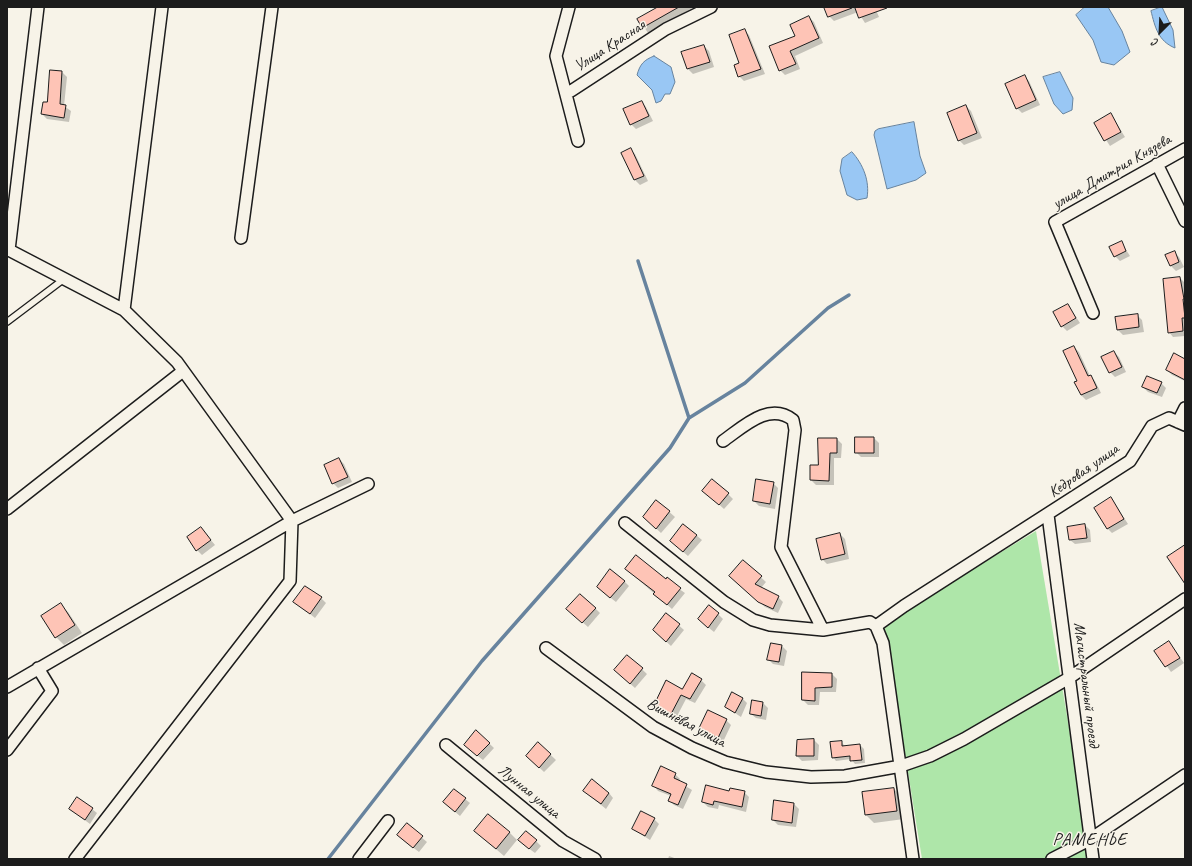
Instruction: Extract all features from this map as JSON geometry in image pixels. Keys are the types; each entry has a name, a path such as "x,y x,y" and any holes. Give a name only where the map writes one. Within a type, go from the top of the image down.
{"street":[{"path":"38,7 8,250 124,310 177,362 292,521 290,581 76,859"},
{"path":"124,310 162,7"},
{"path":"241,238 272,7"},
{"path":"569,7 556,56 578,141"},
{"name":"Улица Красная","path":"571,91 666,29 711,7"},
{"name":"улица Дмитрия Князева","path":"1093,313 1055,222 1185,148"},
{"path":"1157,164 1185,221"},
{"path":"7,509 183,371"},
{"path":"1178,422 1185,408"},
{"path":"723,441 753,420 766,414 780,413 787,415 793,420 795,430 781,547 823,630"},
{"name":"Кедровая улица","path":"876,626 904,606 1130,461 1152,426 1178,422"},
{"path":"7,687 292,521 368,484"},
{"name":"Магистральный проезд","path":"1048,515 1089,840 1093,859"},
{"path":"625,523 742,614 770,625 823,630 870,622 876,626 883,643 913,859"},
{"path":"1069,678 1185,599"},
{"name":"Вишнёвая улица","path":"546,648 653,727 692,748 725,762 766,772 811,776 845,776 901,766 930,756 964,739 1069,678"},
{"path":"7,750 52,691 38,668"},
{"name":"Лунная улица","path":"446,745 563,841 595,859"},
{"path":"1052,859 1089,840 1185,775"},
{"path":"359,859 388,821"}],"lane":[{"path":"7,322 64,279"}],"green space":[{"path":"1036,531 1091,859 922,859 884,623"}],"water":[{"path":"1085,7 1108,7 1122,31 1130,52 1114,65 1101,62 1093,40 1076,15"},
{"path":"1162,7 1173,30 1175,48 1165,42 1158,33 1154,23 1151,11"},
{"path":"654,56 671,67 675,82 670,94 665,94 661,101 656,103 652,90 637,75 643,63"},
{"path":"1060,72 1073,98 1072,110 1063,114 1054,104 1043,77"},
{"path":"914,122 920,156 926,173 916,180 887,189 874,135 875,131 878,129"},
{"path":"852,152 865,173 868,192 867,198 857,200 847,195 840,171 842,159"}],"building":[{"path":"658,7 679,7 642,28 637,19"},
{"path":"824,7 852,7 852,8 828,17"},
{"path":"855,7 887,7 887,8 859,18"},
{"path":"809,16 819,38 790,51 796,64 779,71 769,46 795,36 790,25"},
{"path":"745,29 761,69 738,77 734,65 739,63 729,35"},
{"path":"704,45 710,62 687,69 681,52"},
{"path":"50,70 62,71 60,104 66,105 64,118 41,114 43,102 47,102"},
{"path":"1025,75 1036,100 1016,109 1005,84"},
{"path":"642,101 649,116 630,125 623,109"},
{"path":"966,105 977,133 958,141 947,113"},
{"path":"1111,113 1121,132 1104,141 1094,123"},
{"path":"631,148 644,176 634,180 621,153"},
{"path":"1122,241 1126,251 1114,257 1109,247"},
{"path":"1175,251 1179,262 1170,266 1165,255"},
{"path":"1180,277 1184,299 1185,318 1182,318 1183,331 1168,333 1163,279"},
{"path":"1068,304 1076,318 1061,327 1053,312"},
{"path":"1138,314 1139,327 1117,330 1115,317"},
{"path":"1074,346 1088,376 1091,375 1097,388 1081,395 1074,382 1077,381 1063,351"},
{"path":"1114,351 1122,367 1109,373 1101,357"},
{"path":"1174,353 1185,359 1185,380 1166,370"},
{"path":"1147,376 1162,382 1157,393 1142,387"},
{"path":"855,437 874,437 874,453 855,453"},
{"path":"818,438 837,438 837,453 830,453 829,481 810,480 810,465 818,465"},
{"path":"339,458 348,477 332,484 324,465"},
{"path":"712,479 729,493 719,505 702,491"},
{"path":"756,479 774,482 770,504 753,501"},
{"path":"1111,497 1124,519 1107,529 1094,508"},
{"path":"656,500 670,511 656,529 643,517"},
{"path":"683,524 697,535 683,552 670,541"},
{"path":"1085,524 1087,538 1069,540 1067,527"},
{"path":"201,527 211,540 196,551 187,537"},
{"path":"840,533 845,554 821,560 816,539"},
{"path":"1185,545 1185,584 1167,557"},
{"path":"636,555 666,579 667,577 681,588 667,605 653,594 655,592 625,569"},
{"path":"743,560 762,576 755,584 779,596 773,609 758,602 729,576"},
{"path":"610,569 625,581 610,598 597,587"},
{"path":"305,586 322,597 310,614 293,602"},
{"path":"580,594 596,608 582,623 566,609"},
{"path":"61,603 75,625 55,638 41,616"},
{"path":"709,605 719,613 708,628 698,619"},
{"path":"666,613 680,624 666,642 653,630"},
{"path":"1169,641 1180,658 1165,667 1154,651"},
{"path":"771,643 782,645 779,662 767,660"},
{"path":"627,655 643,668 630,684 614,670"},
{"path":"802,672 832,673 832,687 815,688 815,701 802,700"},
{"path":"692,673 702,679 690,699 681,695 670,716 653,707 666,680 682,689"},
{"path":"732,692 743,698 735,713 725,707"},
{"path":"752,700 763,702 761,716 750,714"},
{"path":"708,710 727,719 718,738 699,729"},
{"path":"476,730 490,743 477,756 464,745"},
{"path":"814,739 814,756 796,756 797,740"},
{"path":"842,741 842,746 860,744 862,760 850,761 850,756 832,758 830,742"},
{"path":"538,742 551,754 539,768 526,756"},
{"path":"661,766 676,773 674,778 687,784 678,805 668,801 671,794 652,786"},
{"path":"592,779 609,793 601,804 583,791"},
{"path":"706,785 729,791 730,788 745,791 742,807 714,801 713,805 702,802"},
{"path":"894,788 897,811 865,815 862,792"},
{"path":"454,789 466,798 455,812 443,802"},
{"path":"77,797 93,808 85,820 69,809"},
{"path":"774,800 794,803 792,823 772,820"},
{"path":"641,811 655,818 645,836 632,829"},
{"path":"488,814 510,832 496,849 474,831"},
{"path":"407,823 423,836 413,848 397,835"},
{"path":"526,831 537,840 529,849 518,840"}],"waterway":[{"path":"328,859 482,661 670,448 689,418 638,261"},
{"path":"689,418 745,383 828,308 849,295"}],"district":[{"name":"РАМЕНЬЕ","path":"1090,840"}]}
